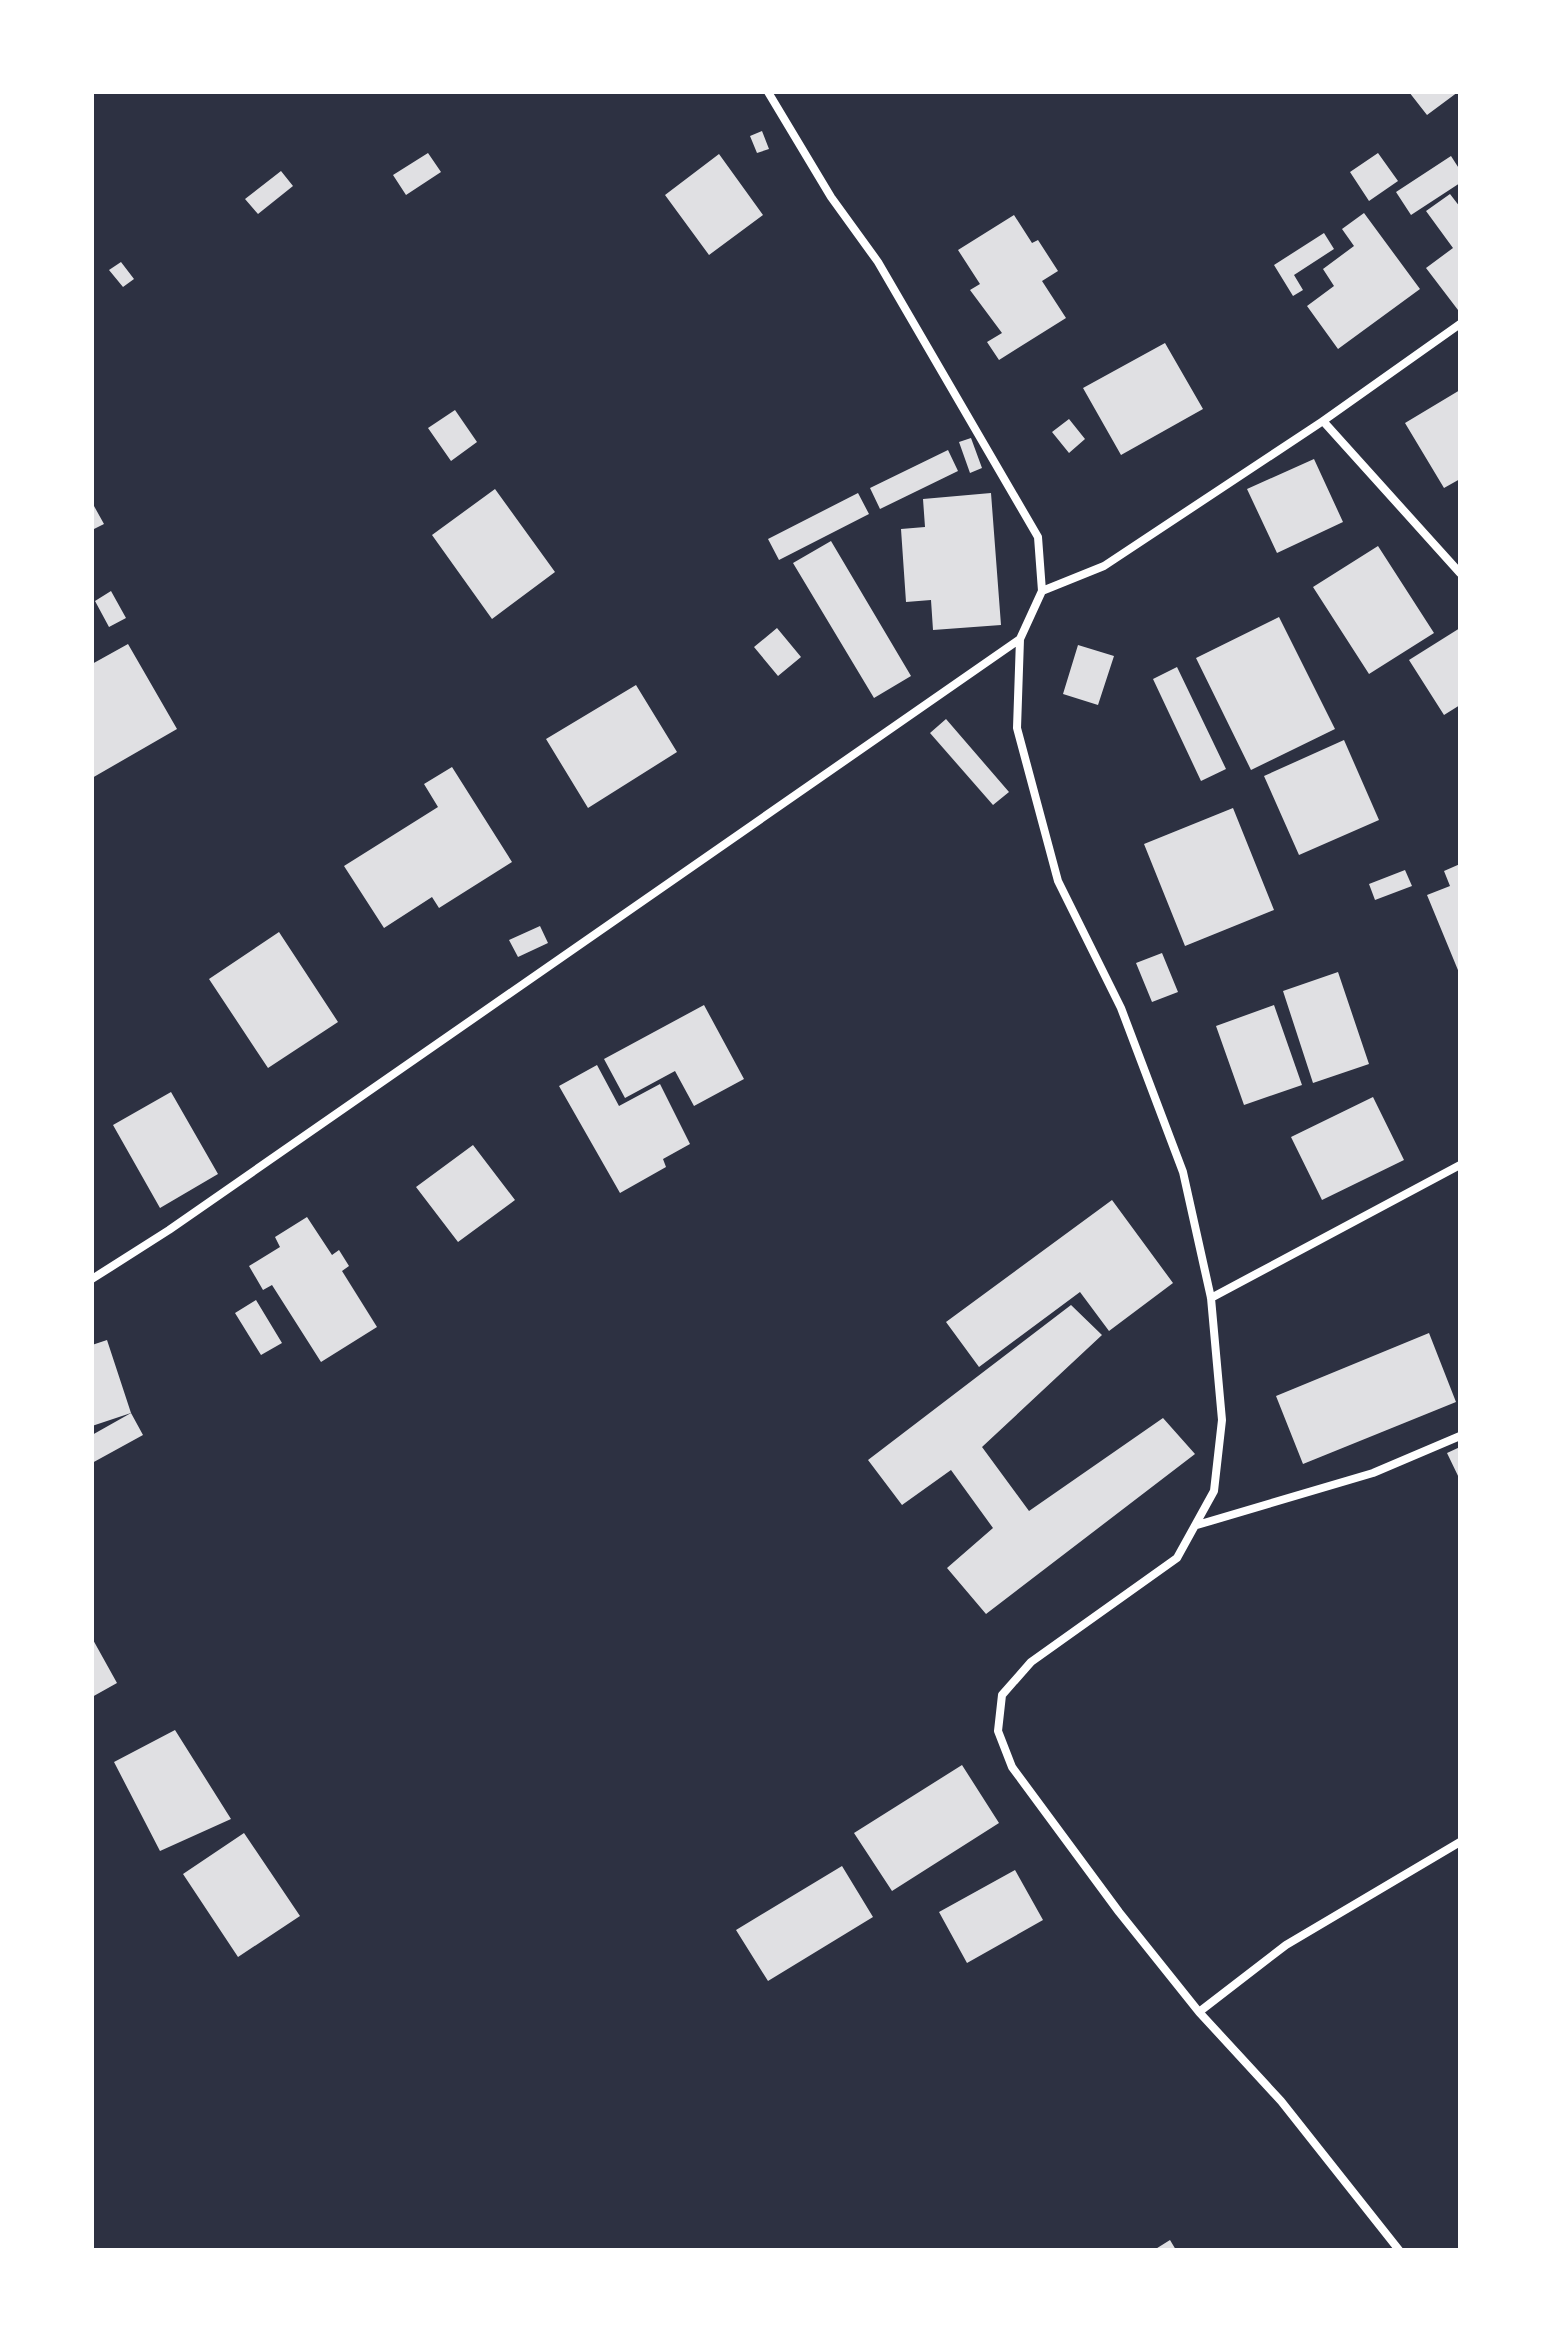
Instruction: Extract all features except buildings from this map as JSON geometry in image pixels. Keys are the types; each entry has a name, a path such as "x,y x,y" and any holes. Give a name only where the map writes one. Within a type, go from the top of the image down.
{"street":[{"path":"768,92 831,197 878,262 1038,537 1042,591 1020,639 1017,728 1058,881 1121,1008 1183,1172 1211,1298 1222,1420 1214,1491 1177,1558 1031,1662 1002,1695 998,1731 1012,1767 1119,1912 1199,2012 1281,2101 1399,2250"},
{"path":"1042,591 1104,566 1323,421 1460,324"},
{"path":"1323,421 1460,573"},
{"path":"92,1279 169,1230 1020,639"},
{"path":"1211,1298 1460,1165"},
{"path":"1197,1525 1373,1473 1460,1436"},
{"path":"1199,2012 1286,1945 1460,1842"}]}
